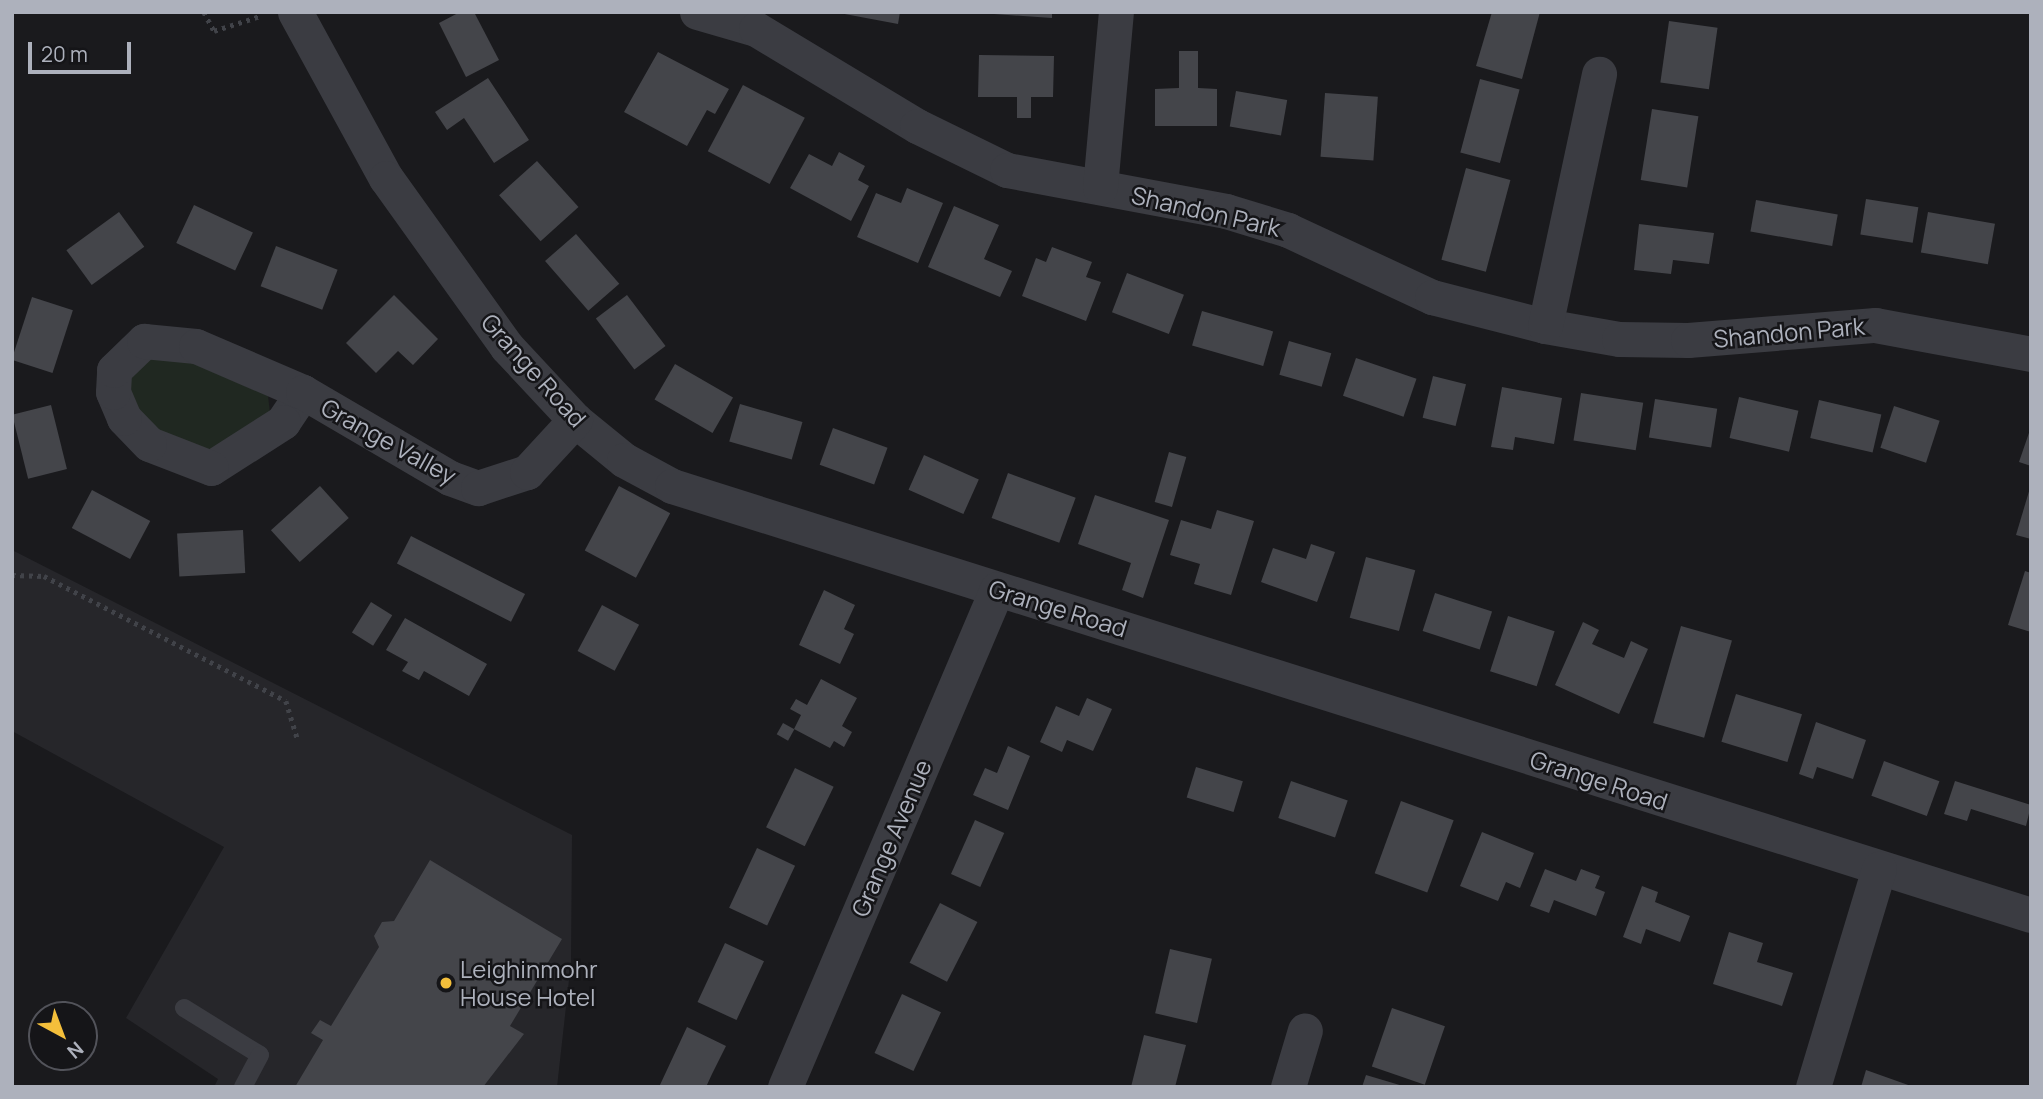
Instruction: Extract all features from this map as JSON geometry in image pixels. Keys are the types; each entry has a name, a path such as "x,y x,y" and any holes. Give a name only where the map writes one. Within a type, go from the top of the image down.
{"street":[{"name":"Grange Road","path":"295,12 386,178 507,347 575,420 624,460 672,486 2031,915"},
{"name":"Shandon Park","path":"697,12 756,29 975,158 1049,183 1100,187 1275,226 1432,297 1545,326 1619,339 1688,340 1875,325 2031,354"},
{"name":"Shandon Park","path":"1100,187 1116,12"},
{"path":"1545,326 1599,74"},
{"name":"Grange Valley","path":"303,392 283,422 211,468 149,444 124,418 113,392 114,370 127,352 168,339 303,392 450,478 478,488 527,471 575,420"},
{"name":"Grange Avenue","path":"785,1087 997,589"},
{"path":"1813,1087 1879,869"},
{"path":"1288,1087 1305,1030"}],"lane":[{"path":"184,1008 260,1055 243,1087"}],"path":[{"path":"204,12 214,31 271,12"},
{"path":"12,575 44,576 286,701 297,737"}],"shaded area":[{"path":"177,356 268,396 270,413 213,452 159,434 132,403 129,377 146,359"},
{"path":"12,550 572,835 571,962 557,1087 214,1087 218,1079 126,1018 224,847 12,731"}],"building":[{"path":"460,12 474,12 499,60 466,77 439,23"},
{"path":"834,12 900,12 898,24"},
{"path":"1052,12 1052,18 994,14"},
{"path":"1492,12 1540,12 1522,79 1476,66"},
{"path":"1669,21 1718,28 1709,89 1660,82"},
{"path":"1179,51 1198,51 1198,88 1217,89 1217,126 1155,126 1155,89 1179,88"},
{"path":"658,52 729,89 715,114 707,110 687,146 624,112"},
{"path":"979,55 1054,56 1053,97 1031,97 1031,118 1017,118 1017,97 978,97"},
{"path":"488,78 529,140 494,163 464,118 447,130 435,112"},
{"path":"1480,79 1520,90 1500,163 1460,152"},
{"path":"743,85 805,118 770,184 708,151"},
{"path":"1236,91 1287,100 1281,135 1230,126"},
{"path":"1325,93 1378,97 1373,161 1321,157"},
{"path":"1652,109 1698,116 1687,187 1641,180"},
{"path":"839,152 865,166 858,180 869,186 851,221 790,188 809,154 832,166"},
{"path":"537,161 578,207 541,241 499,195"},
{"path":"1466,168 1510,180 1486,272 1441,260"},
{"path":"907,188 943,203 918,263 857,237 876,193 901,203"},
{"path":"1866,199 1918,207 1913,243 1860,235"},
{"path":"1756,200 1838,214 1832,246 1750,232"},
{"path":"194,205 253,232 235,271 176,243"},
{"path":"954,206 999,225 984,259 1012,271 1000,297 928,267"},
{"path":"119,212 144,247 92,285 66,250"},
{"path":"1928,212 1995,224 1988,264 1921,252"},
{"path":"1639,224 1714,233 1709,264 1673,260 1671,274 1634,270"},
{"path":"576,234 619,284 588,311 545,261"},
{"path":"276,246 338,270 322,310 261,286"},
{"path":"1052,247 1092,262 1086,277 1101,282 1086,321 1022,296 1036,258 1046,262"},
{"path":"1127,273 1184,295 1169,334 1112,312"},
{"path":"394,295 438,339 413,365 398,351 376,373 346,343"},
{"path":"627,295 666,346 634,370 596,318"},
{"path":"32,297 73,310 53,373 12,360"},
{"path":"1202,311 1273,331 1263,366 1192,346"},
{"path":"1289,341 1331,353 1322,387 1279,375"},
{"path":"1356,358 1417,379 1403,417 1343,396"},
{"path":"675,364 733,397 713,433 654,400"},
{"path":"1433,376 1466,384 1456,426 1423,418"},
{"path":"1502,387 1562,398 1554,444 1515,437 1513,450 1491,447"},
{"path":"1581,393 1643,403 1636,450 1573,440"},
{"path":"1739,397 1798,411 1789,452 1730,438"},
{"path":"1655,399 1717,409 1711,447 1649,438"},
{"path":"1819,400 1881,414 1873,452 1810,438"},
{"path":"740,404 802,422 792,459 729,441"},
{"path":"51,405 67,469 28,479 12,415"},
{"path":"1894,406 1940,421 1926,463 1880,448"},
{"path":"2031,427 2031,466 2019,462"},
{"path":"833,428 888,448 874,484 820,465"},
{"path":"1169,452 1186,457 1172,507 1155,502"},
{"path":"924,455 979,479 963,514 909,490"},
{"path":"1008,473 1076,498 1059,543 992,518"},
{"path":"320,486 349,518 300,562 271,530"},
{"path":"619,486 670,513 636,578 585,550"},
{"path":"2031,488 2031,539 2016,535"},
{"path":"92,490 150,521 130,559 72,528"},
{"path":"1095,495 1169,520 1143,598 1122,590 1131,563 1078,544"},
{"path":"1217,510 1254,521 1231,595 1194,584 1200,564 1170,555 1181,520 1211,529"},
{"path":"243,530 245,573 179,576 177,533"},
{"path":"411,536 525,594 511,622 397,564"},
{"path":"1311,544 1335,552 1317,602 1261,582 1273,548 1306,559"},
{"path":"1366,557 1415,570 1399,631 1350,618"},
{"path":"2025,571 2031,573 2031,632 2008,625"},
{"path":"824,590 855,605 844,629 854,634 840,664 799,645"},
{"path":"1435,593 1492,612 1480,650 1423,631"},
{"path":"371,602 392,615 373,646 352,633"},
{"path":"602,605 639,625 615,671 578,651"},
{"path":"1508,616 1555,631 1537,686 1490,671"},
{"path":"405,618 487,664 469,696 424,671 419,680 402,671 408,662 386,650"},
{"path":"1583,622 1599,630 1592,644 1624,658 1631,641 1648,649 1619,714 1555,685"},
{"path":"1681,626 1732,641 1704,738 1653,723"},
{"path":"821,679 857,698 842,726 852,732 844,747 834,741 830,748 794,729 801,715 790,709 796,699 807,705"},
{"path":"1736,694 1802,714 1787,762 1721,742"},
{"path":"1087,698 1112,709 1093,751 1067,740 1062,752 1040,742 1056,706 1079,716"},
{"path":"1816,722 1866,740 1853,779 1817,767 1813,779 1799,774"},
{"path":"783,723 794,729 788,741 777,734"},
{"path":"1008,746 1030,756 1008,810 973,795 985,768 997,773"},
{"path":"1884,761 1939,781 1927,816 1871,796"},
{"path":"1196,767 1243,781 1234,812 1187,798"},
{"path":"795,768 834,787 805,846 766,827"},
{"path":"1291,781 1348,801 1335,837 1278,818"},
{"path":"1955,781 2031,805 2026,826 1971,809 1967,821 1944,814"},
{"path":"1401,801 1454,820 1427,893 1375,873"},
{"path":"975,820 1004,833 980,887 951,874"},
{"path":"1482,832 1534,853 1520,888 1506,882 1498,901 1460,886"},
{"path":"757,848 795,866 767,926 729,908"},
{"name":"Leighinmohr House Hotel","path":"430,860 562,939 510,1026 524,1034 483,1087 295,1087 323,1040 311,1033 320,1020 331,1026 379,947 374,936 382,922 394,921"},
{"path":"1545,869 1576,881 1581,869 1600,876 1595,888 1605,892 1596,916 1554,900 1549,913 1530,906"},
{"path":"1642,886 1658,892 1655,902 1690,916 1680,942 1646,929 1641,944 1623,937"},
{"path":"940,903 977,922 947,982 910,963"},
{"path":"1729,932 1763,943 1757,962 1793,973 1782,1006 1713,984"},
{"path":"725,943 764,961 737,1020 698,1002"},
{"path":"1170,949 1212,959 1197,1023 1155,1013"},
{"path":"902,994 941,1012 914,1071 875,1053"},
{"path":"1392,1008 1445,1026 1425,1085 1372,1067"},
{"path":"687,1027 726,1046 706,1087 659,1087"},
{"path":"1144,1035 1186,1045 1175,1087 1131,1087"},
{"path":"1866,1070 1911,1086 1911,1087 1861,1087"},
{"path":"1366,1075 1403,1086 1403,1087 1362,1087"}],"place":[{"name":"Leighinmohr House Hotel","path":"446,983"}]}
